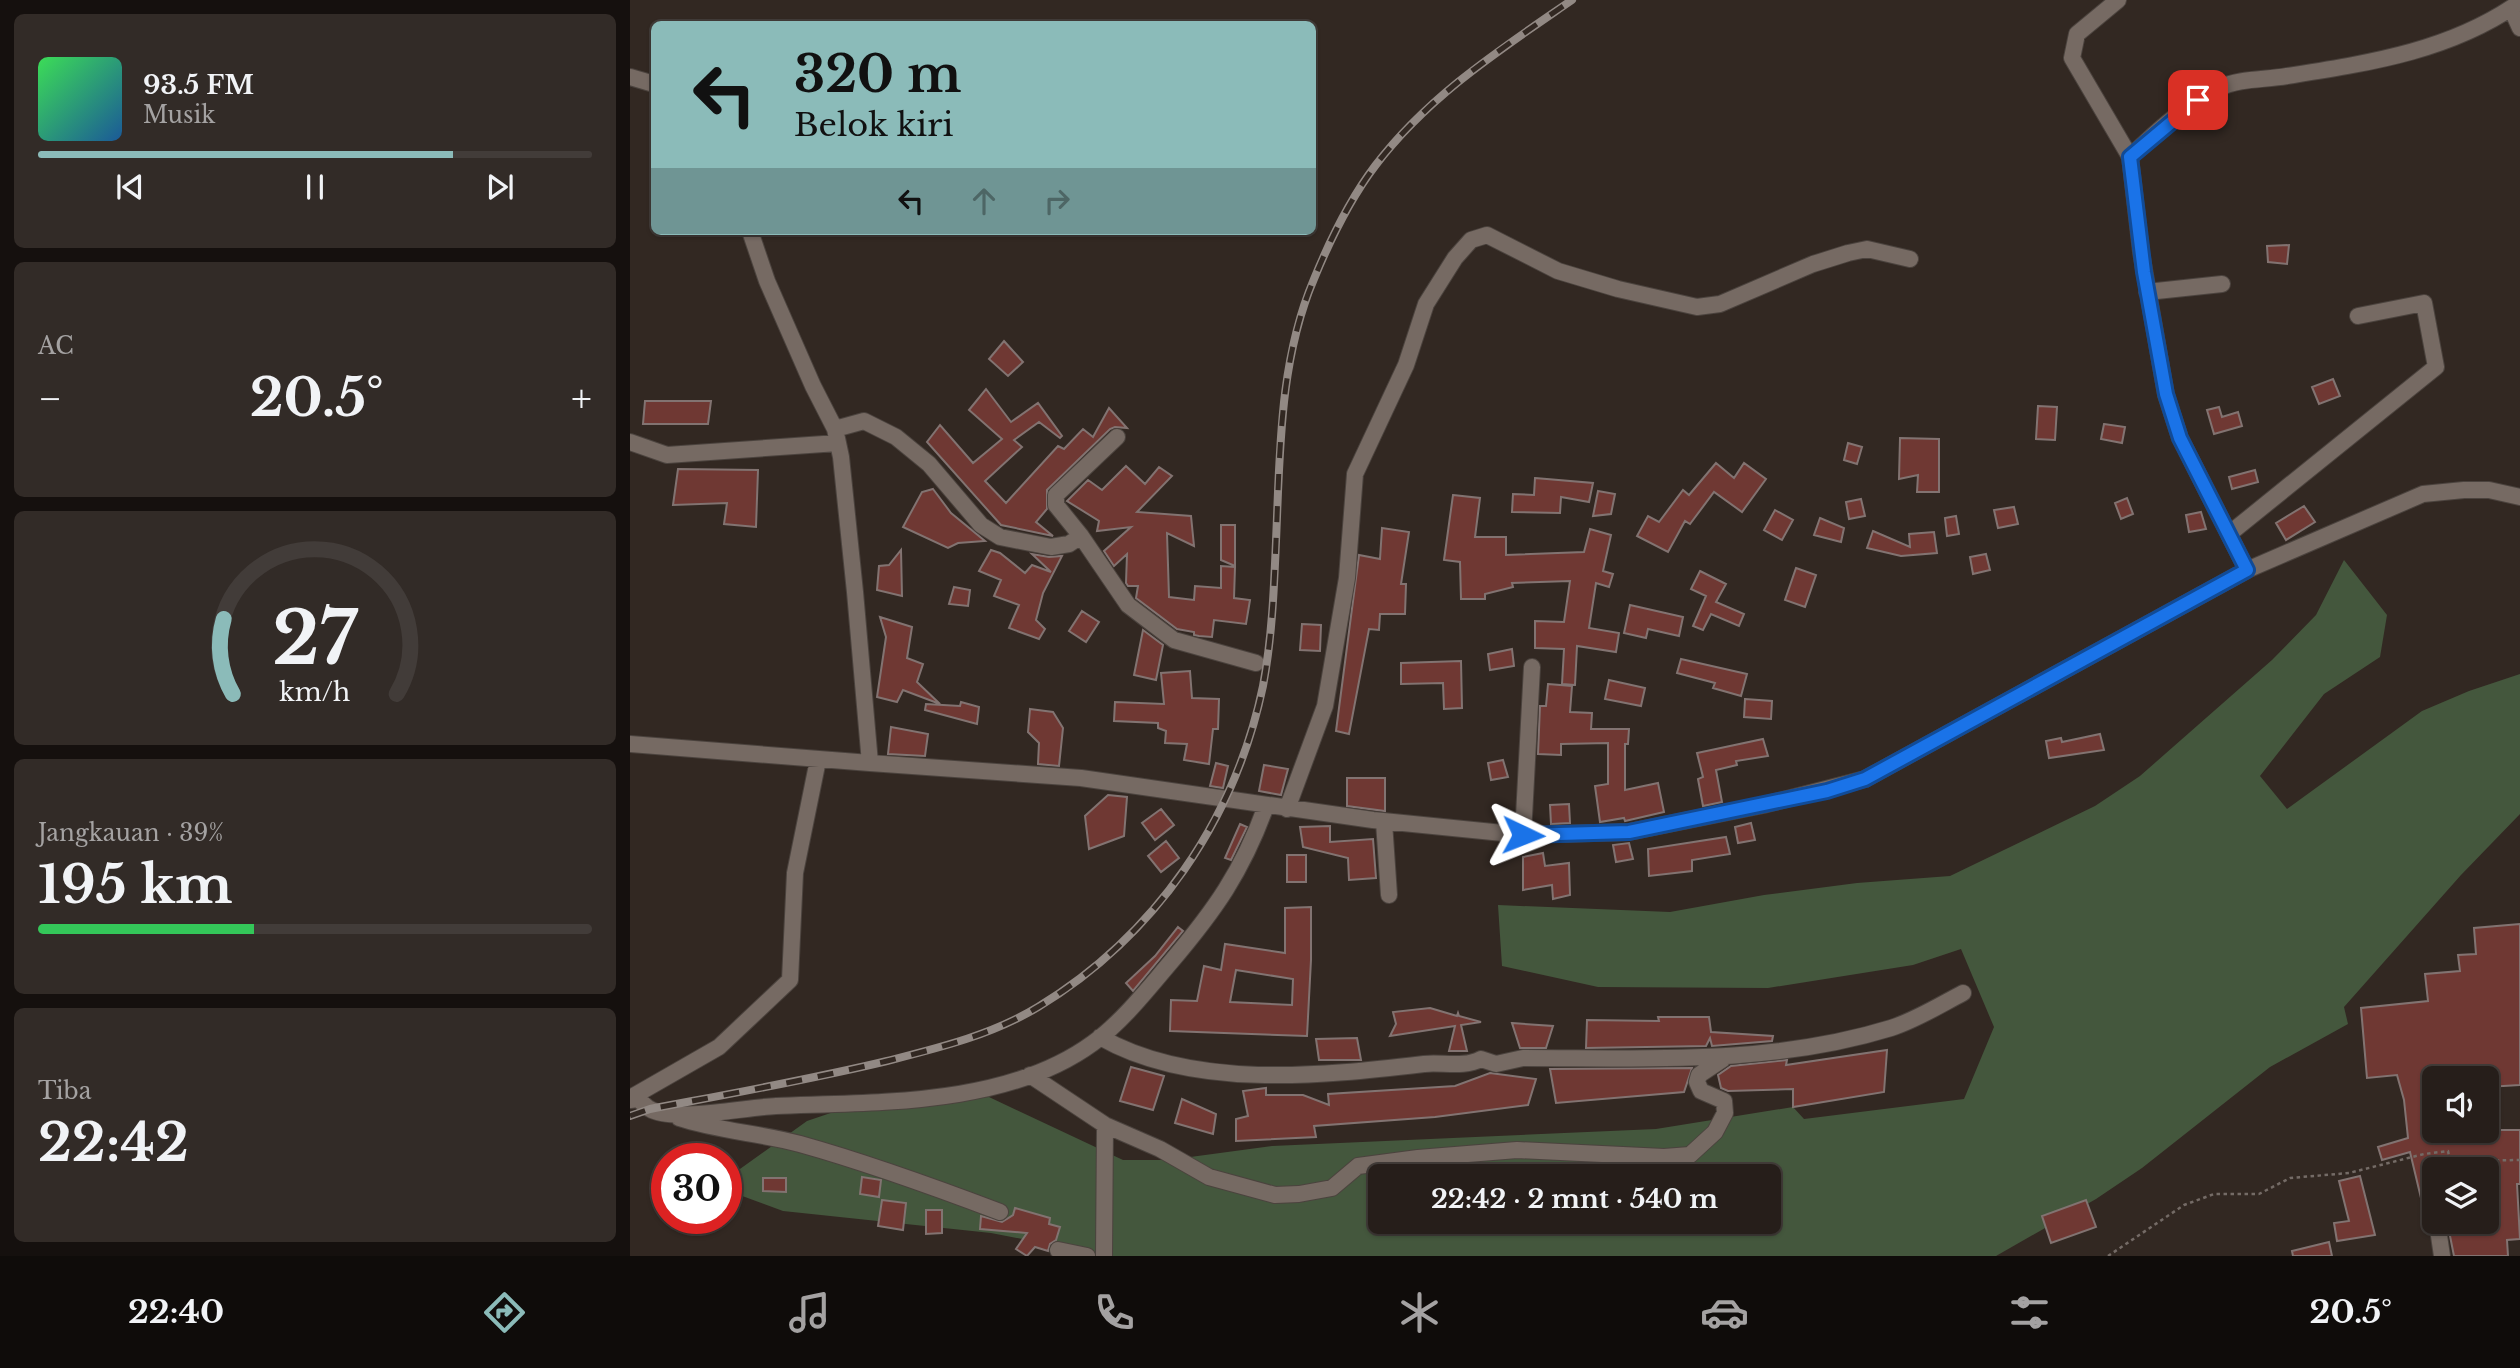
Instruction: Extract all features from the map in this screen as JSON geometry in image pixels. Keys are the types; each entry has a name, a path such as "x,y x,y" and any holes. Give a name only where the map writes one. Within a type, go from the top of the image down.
{"street":[{"path":"2118,0 2077,34 2072,58 2130,157 2147,292 2166,394 2180,438 2247,570"},
{"path":"2130,157 2198,100 2221,87 2423,51 2465,35 2516,5 2520,28"},
{"path":"630,77 651,83"},
{"path":"751,235 767,281 836,436 855,592 870,763"},
{"path":"1287,809 1325,706 1347,578 1355,474 1406,365 1426,304 1455,258 1471,240 1487,235 1558,271 1618,289 1697,307 1720,304 1813,264 1847,253 1867,249 1910,259"},
{"path":"2147,292 2222,284"},
{"path":"2229,534 2436,367 2424,303 2358,316"},
{"path":"630,442 667,455 836,436 864,421 897,437 929,464 981,525 1000,537 1051,547 1069,544 1081,536"},
{"path":"1117,437 1056,495 1056,505 1081,536 1128,605 1174,640 1256,663"},
{"path":"631,748 1081,778 1384,822 1523,835 1629,832 1788,800 1865,779 2247,570 2423,494 2476,490 2520,497"},
{"path":"1523,835 1532,667"},
{"path":"635,1099 719,1047 790,980 795,873 818,760"},
{"path":"635,1099 670,1115 771,1106 875,1102 989,1088 1050,1068 1100,1037 1144,993 1205,922 1242,865 1266,806"},
{"path":"1384,822 1389,895"},
{"path":"1100,1037 1121,1050 1154,1060 1250,1074 1339,1074 1431,1063 1473,1063 1481,1059 1496,1064 1523,1058 1725,1057 1847,1039 1893,1027 1963,993"},
{"path":"1030,1075 1105,1125 1160,1149 1209,1177 1275,1195 1332,1188 1358,1166 1418,1158 1517,1150 1690,1155 1700,1149 1715,1132 1722,1118 1724,1101 1701,1091 1697,1082 1699,1075 1725,1057"},
{"path":"635,1099 704,1126 798,1144 922,1182 1000,1212"},
{"path":"1104,1256 1105,1125"},
{"path":"2439,1234 2442,1256"},
{"path":"1058,1250 1087,1256"}],"path":[{"path":"2108,1256 2184,1205 2214,1194 2259,1194 2290,1178 2349,1173 2424,1154 2448,1151 2450,1161 2520,1160"}],"green space":[{"path":"2344,560 2387,615 2380,657 2324,694 2260,776 2287,809 2422,711 2469,691 2520,674 2520,814 2461,875 2344,1007 2348,1024 2270,1067 2142,1168 2096,1199 1996,1256 1111,1256 991,1233 783,1211 742,1196 742,1168 807,1121 860,1103 989,1097 1123,1160 1168,1160 1272,1146 1656,1129 1793,1107 1804,1119 1964,1099 1994,1027 1961,949 1913,965 1768,988 1598,987 1502,966 1498,905 1670,912 1764,895 1857,883 1950,876 2095,806 2140,776 2272,660 2316,615"}],"building":[{"path":"2289,245 2287,264 2268,262 2267,246"},
{"path":"1004,341 1023,362 1008,376 989,359"},
{"path":"2333,379 2340,396 2319,404 2312,387"},
{"path":"986,389 1011,422 1038,403 1062,436 1060,438 1039,422 1014,440 1022,447 985,481 1006,503 1058,446 1064,449 1083,429 1093,437 1109,408 1127,428 1110,429 1047,490 1047,509 1036,522 1053,536 1001,525 927,442 940,425 973,463 1002,439 969,410"},
{"path":"645,401 711,401 708,424 643,424"},
{"path":"2038,406 2057,407 2055,440 2036,439"},
{"path":"2219,407 2222,417 2238,412 2242,426 2214,434 2207,410"},
{"path":"2104,424 2125,427 2122,443 2101,439"},
{"path":"1900,438 1939,439 1939,492 1917,492 1918,475 1899,479"},
{"path":"1848,443 1862,447 1857,464 1844,460"},
{"path":"1716,463 1734,478 1744,463 1766,479 1742,512 1714,492 1690,524 1685,521 1668,552 1637,536 1648,516 1659,522 1683,490 1689,495"},
{"path":"1126,466 1145,484 1159,467 1172,476 1137,512 1191,516 1194,546 1167,533 1169,597 1194,600 1195,586 1221,588 1221,566 1235,567 1234,598 1250,600 1246,624 1214,620 1212,637 1194,635 1194,632 1177,629 1136,598 1138,586 1128,586 1126,583 1127,554 1114,566 1104,551 1131,527 1097,531 1099,521 1067,501 1088,480 1102,490"},
{"path":"678,469 758,470 756,527 724,524 727,503 673,505"},
{"path":"2255,470 2258,482 2232,489 2229,477"},
{"path":"1535,478 1593,483 1589,502 1561,497 1560,513 1512,512 1513,494 1534,495"},
{"path":"933,489 951,513 985,541 958,543 948,548 903,527 922,492"},
{"path":"1598,491 1615,494 1611,514 1593,516"},
{"path":"1453,495 1480,498 1475,537 1506,537 1506,555 1584,552 1590,529 1611,535 1603,571 1613,574 1609,587 1596,583 1589,628 1619,633 1616,652 1577,646 1575,685 1562,684 1564,649 1535,648 1535,621 1564,622 1570,581 1512,583 1513,587 1485,594 1485,599 1461,599 1460,562 1444,560"},
{"path":"2127,498 2133,514 2121,519 2115,503"},
{"path":"1861,499 1865,516 1849,519 1846,502"},
{"path":"2304,506 2315,522 2286,540 2276,523"},
{"path":"2014,507 2018,524 1998,528 1994,510"},
{"path":"1775,510 1793,520 1782,540 1764,530"},
{"path":"2201,512 2206,529 2189,532 2186,515"},
{"path":"1956,516 1959,534 1947,536 1945,518"},
{"path":"1820,518 1844,528 1841,542 1814,535"},
{"path":"1221,525 1235,525 1235,566 1221,560"},
{"path":"1382,528 1409,532 1401,584 1406,584 1405,614 1380,614 1379,630 1369,629 1349,734 1336,731 1359,555 1380,559"},
{"path":"1873,531 1910,547 1909,534 1934,532 1937,553 1901,556 1867,548"},
{"path":"901,550 902,596 877,590 879,566 889,565"},
{"path":"991,550 1000,553 1025,573 1032,565 1051,572 1032,554 1062,556 1043,593 1036,620 1045,629 1039,639 1009,628 1019,605 994,596 1001,580 979,571"},
{"path":"1986,554 1990,570 1973,574 1970,557"},
{"path":"1796,568 1816,575 1805,607 1785,600"},
{"path":"1700,571 1726,584 1716,602 1744,614 1739,626 1711,614 1703,630 1693,626 1706,596 1691,589"},
{"path":"954,587 970,590 968,606 949,604"},
{"path":"1630,605 1683,617 1679,636 1648,629 1646,638 1624,633"},
{"path":"1082,611 1099,622 1086,642 1069,631"},
{"path":"880,617 912,627 907,658 923,664 917,682 940,704 903,690 897,702 877,697 886,637"},
{"path":"1302,624 1321,625 1320,651 1300,650"},
{"path":"1143,630 1163,645 1156,680 1134,675"},
{"path":"1512,649 1514,666 1490,670 1488,654"},
{"path":"1681,659 1747,674 1741,696 1713,688 1715,683 1677,673"},
{"path":"1461,661 1462,708 1444,709 1443,683 1401,684 1401,663"},
{"path":"1190,671 1192,698 1219,699 1218,729 1213,729 1209,764 1184,760 1187,744 1165,743 1166,731 1158,728 1158,723 1114,721 1115,702 1164,704 1161,673"},
{"path":"1609,680 1645,688 1641,706 1605,699"},
{"path":"1548,684 1572,686 1570,712 1592,713 1591,729 1629,729 1628,744 1625,744 1625,790 1658,783 1664,812 1625,821 1624,818 1600,822 1595,786 1608,784 1608,743 1561,744 1561,755 1538,754 1540,706 1546,706"},
{"path":"1745,699 1772,701 1771,719 1744,717"},
{"path":"961,702 979,707 977,724 925,710 926,704 960,706"},
{"path":"1030,709 1053,712 1063,728 1059,766 1038,764 1039,743 1028,732"},
{"path":"891,727 928,734 925,756 888,754"},
{"path":"2100,734 2104,750 2049,758 2046,741 2061,738 2062,742"},
{"path":"1763,739 1768,756 1736,761 1737,765 1716,770 1722,802 1703,806 1698,779 1703,777 1697,753"},
{"path":"1503,760 1508,777 1491,780 1488,763"},
{"path":"1216,763 1228,766 1223,788 1210,786"},
{"path":"1264,765 1288,769 1281,795 1259,791"},
{"path":"1347,778 1385,778 1385,811 1347,806"},
{"path":"1108,795 1127,797 1124,836 1089,849 1085,816"},
{"path":"1569,804 1570,823 1551,824 1550,805"},
{"path":"1161,809 1174,825 1155,840 1142,823"},
{"path":"1751,823 1755,840 1738,843 1735,827"},
{"path":"1240,824 1247,827 1231,860 1225,858"},
{"path":"1330,826 1330,842 1373,839 1376,878 1349,880 1348,858 1303,847 1300,827"},
{"path":"1726,837 1730,854 1692,860 1692,871 1649,876 1648,849"},
{"path":"1166,841 1179,858 1161,872 1148,856"},
{"path":"1629,843 1633,859 1616,862 1613,845"},
{"path":"1543,853 1545,866 1569,863 1570,895 1553,899 1552,885 1523,890 1523,857"},
{"path":"1287,855 1306,855 1306,882 1287,882"},
{"path":"1311,907 1307,1036 1170,1031 1171,1000 1197,1001 1204,966 1221,970 1225,944 1285,953 1285,908","holes":["1236,970 1293,979 1292,1005 1230,1002"]},
{"path":"2520,924 2520,1085 2499,1086 2499,1066 2422,1066 2422,1143 2499,1143 2499,1130 2520,1130 2520,1184 2517,1184 2520,1239 2507,1240 2508,1256 2454,1256 2450,1234 2499,1234 2499,1157 2422,1157 2421,1198 2410,1152 2382,1160 2378,1147 2408,1138 2404,1100 2397,1075 2367,1078 2361,1008 2428,1001 2425,974 2460,971 2458,955 2476,954 2474,928"},
{"path":"1178,927 1183,931 1133,991 1126,983 1155,956"},
{"path":"1430,1008 1457,1016 1458,1013 1459,1016 1481,1022 1461,1025 1467,1051 1449,1051 1455,1026 1390,1036 1396,1024 1393,1012"},
{"path":"1658,1017 1709,1017 1711,1032 1773,1036 1772,1041 1712,1046 1710,1038 1706,1046 1586,1048 1587,1020 1659,1021"},
{"path":"1512,1023 1553,1026 1546,1048 1520,1048"},
{"path":"1357,1038 1361,1060 1319,1060 1316,1039"},
{"path":"1887,1050 1884,1092 1793,1107 1793,1089 1728,1091 1721,1088 1718,1075 1731,1066 1787,1060 1786,1065"},
{"path":"1131,1067 1164,1076 1153,1110 1120,1101"},
{"path":"1692,1068 1684,1092 1556,1103 1550,1069"},
{"path":"1490,1073 1536,1079 1528,1105 1435,1117 1314,1126 1316,1137 1236,1141 1236,1119 1248,1116 1243,1091 1266,1088 1266,1095 1303,1095 1329,1105 1328,1094 1455,1086"},
{"path":"1182,1099 1216,1114 1213,1134 1175,1123"},
{"path":"2360,1176 2375,1235 2337,1241 2334,1223 2349,1221 2339,1181"},
{"path":"862,1177 881,1180 879,1197 860,1194"},
{"path":"763,1178 786,1178 786,1192 763,1191"},
{"path":"882,1200 906,1203 903,1230 878,1226"},
{"path":"2086,1200 2096,1227 2051,1243 2042,1216"},
{"path":"1015,1208 1050,1218 1049,1224 1060,1227 1056,1240 1050,1244 1048,1251 1035,1247 1027,1256 1016,1249 1027,1233 980,1229 981,1216 1002,1222 1013,1215"},
{"path":"926,1210 942,1210 942,1233 926,1234"},
{"path":"2329,1242 2332,1256 2293,1256 2292,1251"}],"railway":[{"path":"630,1116 650,1109 887,1061 983,1033 1038,1007 1080,978 1119,946 1153,910 1184,870 1210,828 1232,783 1250,735 1263,686 1271,632 1283,408 1302,310 1327,250 1366,179 1418,117 1467,75 1572,0"}],"route":[{"path":"1523,835 1629,832 1827,791 1865,779 2247,570 2180,438 2166,394 2144,272 2130,157 2198,100"}]}
